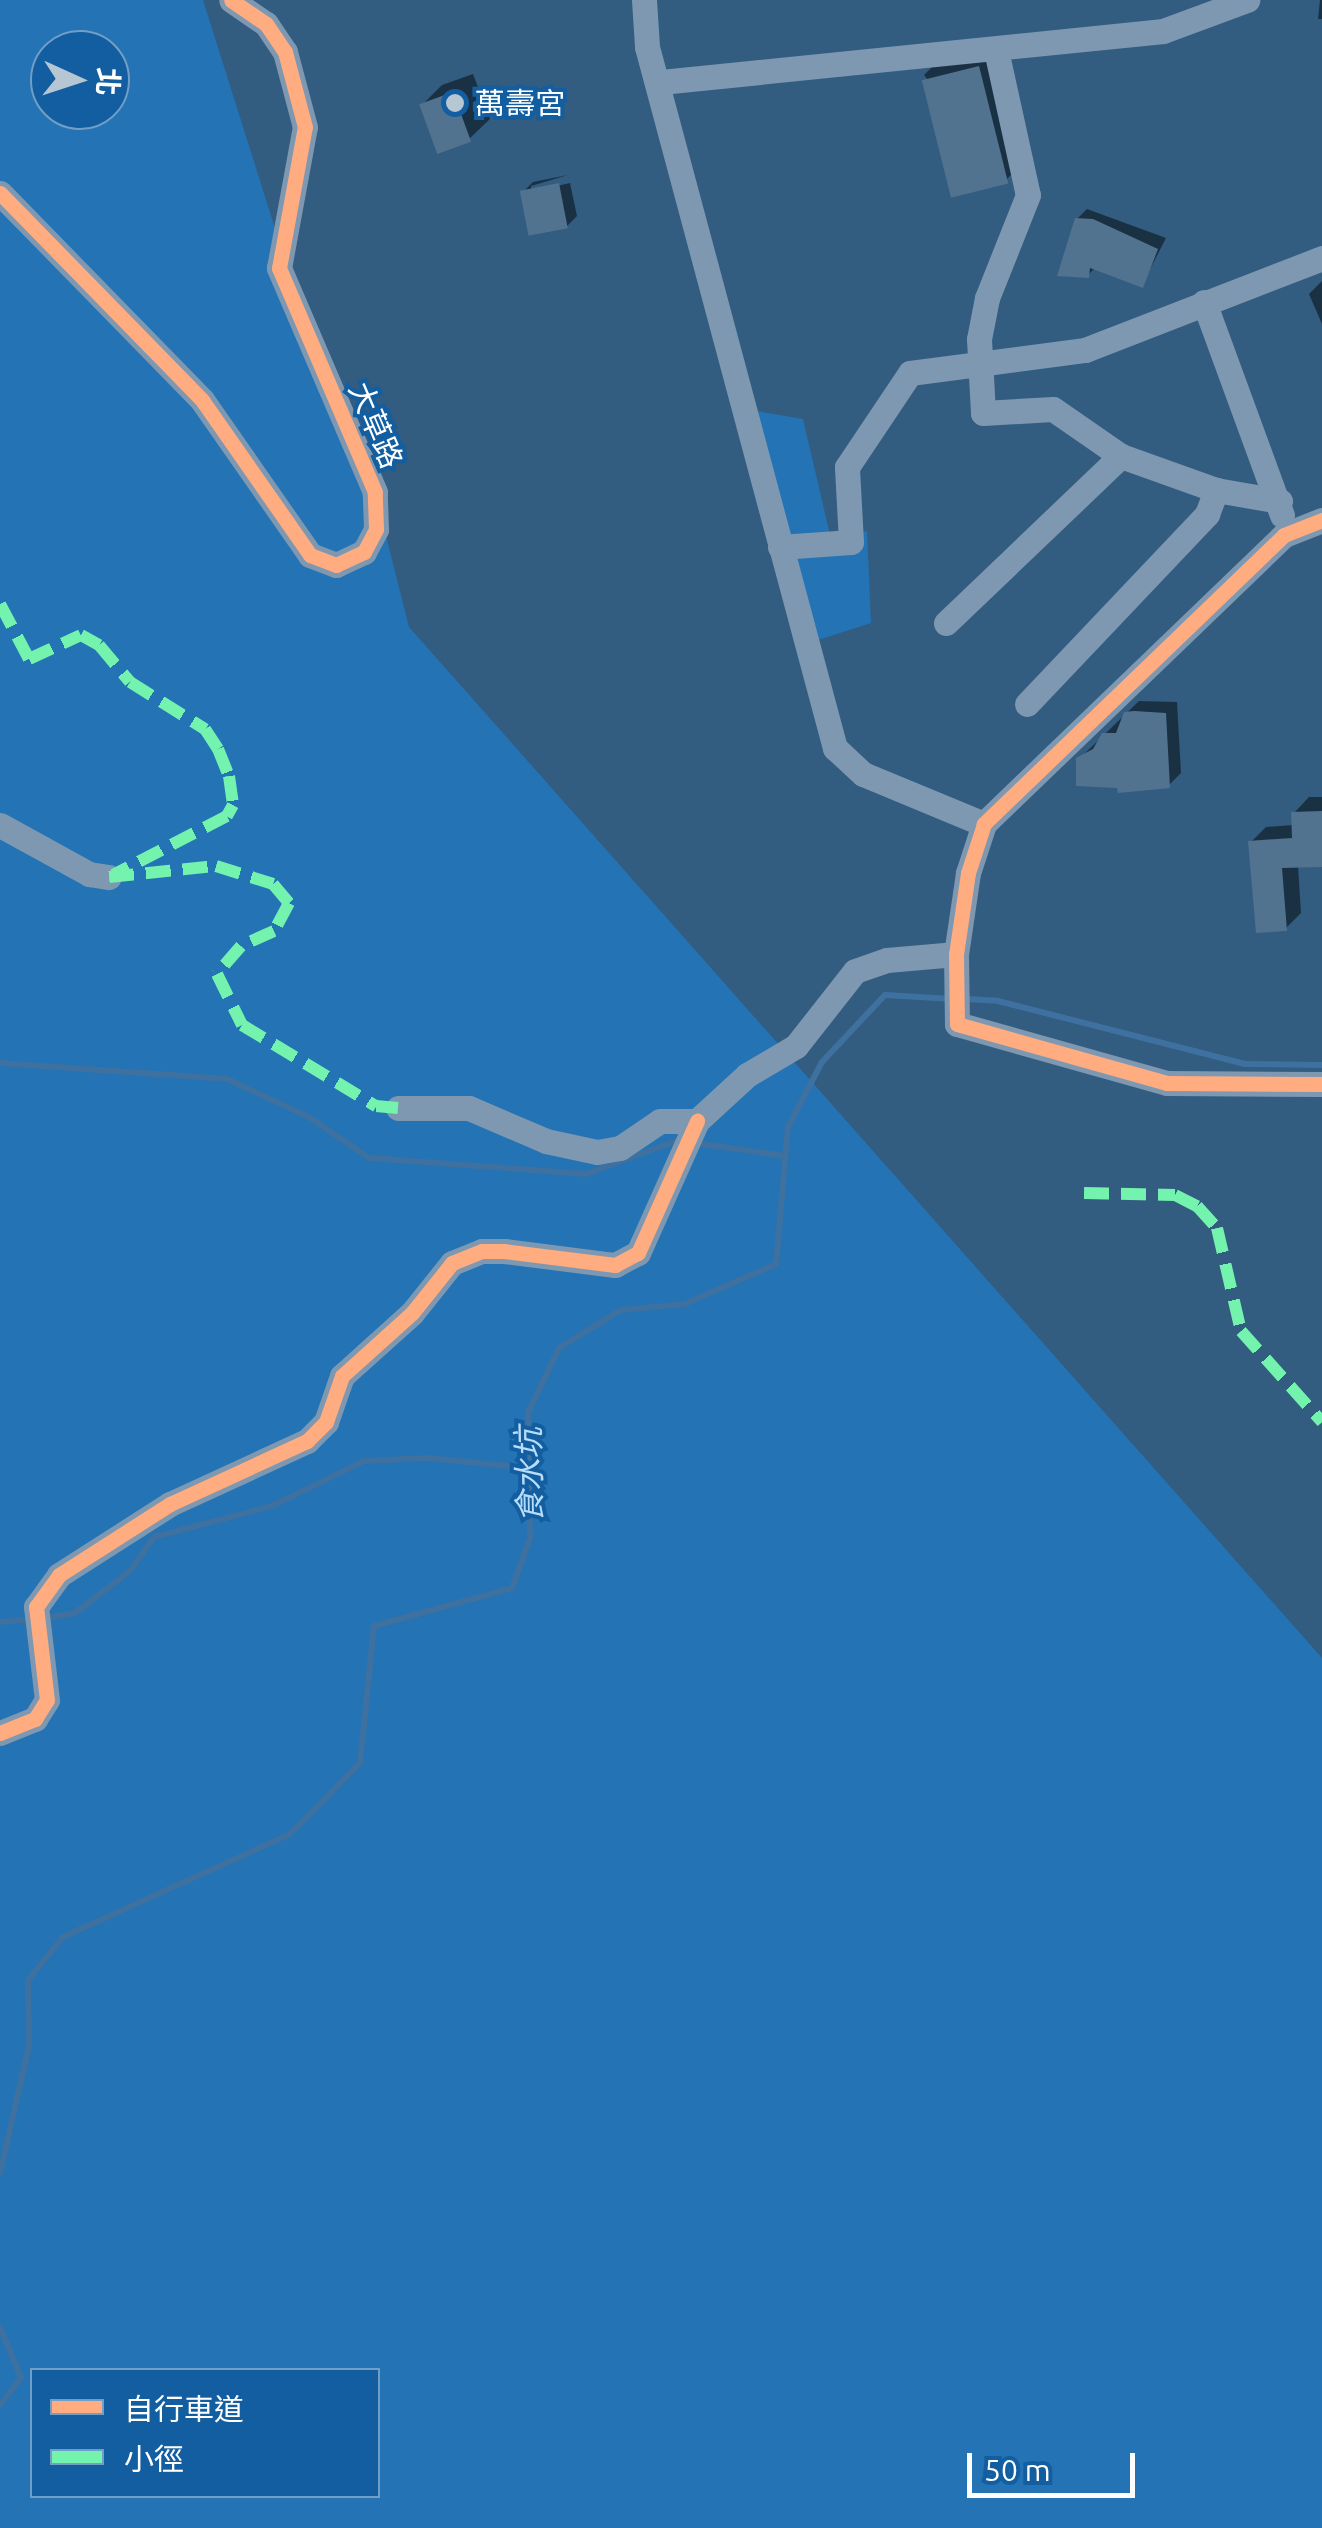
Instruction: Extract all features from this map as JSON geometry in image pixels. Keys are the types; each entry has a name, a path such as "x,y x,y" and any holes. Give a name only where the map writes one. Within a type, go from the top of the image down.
{"street":[{"name":"大草路","path":"0,193 202,400 310,555 336,565 364,552 376,529 375,492 278,268 305,127 285,52 266,24 231,0"},
{"path":"644,0 647,48 661,82 780,548 836,748 863,774 984,824"},
{"path":"661,82 1163,31 1247,0"},
{"path":"996,50 1028,195 987,298 982,414 1053,409 1122,456 1216,490 1280,501"},
{"path":"780,548 852,542 847,467 910,373 981,368 1086,350 1322,258"},
{"path":"1204,302 1280,501 1284,535"},
{"path":"946,624 1122,456"},
{"path":"1028,704 1207,514 1216,490"},
{"path":"1322,520 1284,535 984,824 968,873 956,954 956,1024 1167,1083 1322,1084"},
{"path":"0,825 89,874 109,878"},
{"path":"0,1733 36,1718 47,1700 36,1607 80,1556 170,1504 307,1441 326,1422 342,1376 412,1313 452,1263 482,1251 504,1251 615,1265 638,1253 692,1131 747,1075 796,1046 855,971 888,960 956,954"},
{"path":"398,1108 468,1108 546,1140 596,1152 620,1148 660,1120 692,1131"}],"shaded area":[{"path":"0,0 203,0 279,241 375,492 409,627 1322,1658 1322,2528 0,2528"},
{"path":"745,409 803,419 831,539 867,531 871,623 812,642"}],"building":[{"path":"979,66 1008,183 951,198 922,80"},
{"path":"453,92 471,142 437,154 419,104"},
{"path":"559,183 568,228 529,236 520,191"},
{"path":"1075,218 1093,219 1158,249 1143,288 1090,268 1089,278 1057,276"},
{"path":"1124,712 1166,713 1170,788 1118,793 1117,788 1076,786 1076,758 1093,749 1102,733 1116,733"},
{"path":"1322,811 1322,867 1282,868 1287,931 1256,933 1248,841 1292,838 1291,812"}],"waterway":[{"name":"食水坑","path":"0,2173 29,2045 28,1980 63,1937 290,1834 360,1763 374,1626 512,1588 530,1538 528,1413 559,1348 621,1310 685,1304 776,1264 788,1127 822,1062 885,995 953,999"},
{"name":"食水坑","path":"965,999 998,1001 1245,1064 1322,1065"},
{"path":"0,1063 227,1079 309,1117 369,1158 586,1174 679,1140"},
{"path":"696,1143 785,1156"},
{"path":"46,1618 75,1613 130,1571 154,1537 272,1506 364,1461 426,1458 531,1468"},
{"path":"0,1622 33,1619"},
{"name":"食水坑","path":"0,2327 21,2378 0,2405"}],"marked path":[{"path":"0,604 29,659 81,635 99,645 130,682 205,729 218,749 229,776 233,805 227,816 113,875"},
{"path":"109,877 216,866 273,884 289,903 274,931 241,946 217,974 242,1025 376,1106 398,1108"},
{"path":"1084,1193 1175,1195 1197,1206 1217,1228 1241,1331 1322,1422"}],"cycle path":[{"path":"0,193 202,400 310,555 336,565 364,552 376,529 375,492 279,268 305,127 285,52 266,24 231,0"},
{"path":"1322,520 1284,535 984,824 968,873 956,954 957,1024 1167,1083 1322,1084"},
{"path":"0,1733 35,1719 47,1700 36,1607 59,1575 170,1504 307,1441 326,1422 342,1376 412,1313 452,1263 482,1251 504,1251 615,1265 638,1253 697,1121"}],"place":[{"name":"萬壽宮","path":"455,103"}]}
